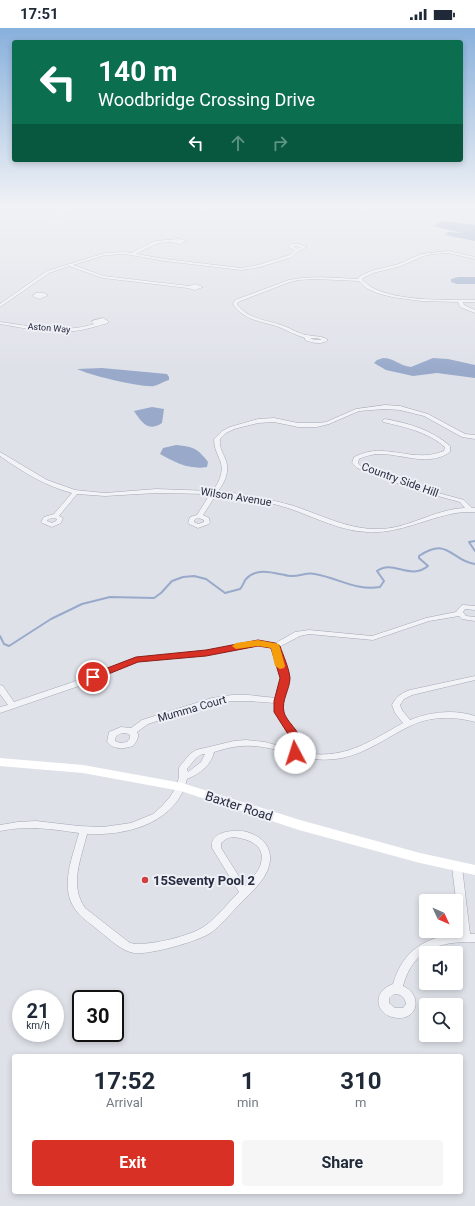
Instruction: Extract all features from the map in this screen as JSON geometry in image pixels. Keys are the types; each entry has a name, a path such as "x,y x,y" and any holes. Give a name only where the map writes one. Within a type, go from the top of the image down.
{"main road":[{"name":"Baxter Road","path":"0,762 83,769 183,782 298,825 457,867 475,870"}],"street":[{"path":"0,306 48,272 83,261"},
{"path":"173,261 241,269 275,261"},
{"path":"360,280 361,277 367,273 410,261"},
{"path":"69,265 103,277 168,286 189,287"},
{"path":"308,337 248,316 237,308 235,304 236,301 289,281 316,278 360,280 367,287 392,296 475,301"},
{"path":"18,293 35,295"},
{"path":"460,301 462,306 475,312"},
{"name":"Aston Way","path":"0,323 66,330 88,328 98,324"},
{"path":"200,516 202,510 224,475 224,462 217,448 217,439 224,432 232,428 253,422 274,420 298,425 317,425 327,423 358,410 392,407 426,415 464,436 475,437"},
{"name":"Country Side Hill","path":"385,421 404,424 437,440 448,447 448,452 433,458 370,453 356,458 355,463 359,467 418,489 462,501 472,510"},
{"name":"Wilson Avenue","path":"0,454 46,482 76,492 102,494 154,491 214,492 279,504 338,524 367,530 388,530 440,514 472,510"},
{"path":"56,516 76,492"},
{"path":"459,614 459,610 464,607 475,608"},
{"path":"0,710 73,685 136,660 206,653 258,643 275,646 298,634 309,632 372,638 428,619 459,614 467,619 475,619"},
{"path":"275,646 285,678 279,701 279,712 296,740 295,753"},
{"path":"408,723 398,711 396,705 398,700 403,696 410,693 475,678"},
{"path":"0,688 13,706"},
{"name":"Mumma Court","path":"131,732 145,722 212,701 232,698 248,698 279,701"},
{"path":"183,782 183,768 197,752 210,751 232,744 245,743 265,745 311,757 328,758 347,756 365,749 408,723 422,719 455,715 475,719"},
{"path":"0,828 14,825 37,824 84,830 127,827 151,818 163,811 183,782 195,773 209,757 210,751"},
{"path":"84,830 71,881 73,898 77,906 82,911 127,947 132,949 146,949 202,933 210,928 244,893 260,876 266,863 266,855 264,848 259,841 251,836 242,834 223,836 218,839 216,843 217,848 244,893"},
{"path":"397,989 400,975 409,961 420,950 432,942 447,938 472,937 457,867"}],"water":[{"path":"458,277 475,277 475,284 457,284 451,282 451,279"},
{"path":"383,358 387,358 411,367 433,358 448,359 475,365 475,378 437,373 413,376 386,370 374,363"},
{"path":"102,368 167,374 169,380 154,386 139,385 103,378 77,369"},
{"path":"152,407 164,409 162,423 153,427 146,425 134,411"},
{"path":"176,445 198,451 208,462 207,467 201,468 188,466 160,454 163,448"}],"waterway":[{"path":"475,541 469,542 475,551"},
{"path":"0,636 4,644 9,646 51,619 82,604 110,597 154,598 172,581 183,577 194,576 206,579 225,593 240,589 245,580 251,575 262,572 290,576 315,574 355,586 371,588 380,587 384,581 377,571 389,567 408,571 421,570 428,566 419,558 419,556 429,550 437,548 449,551 460,559 475,564"}],"slow traffic":[{"path":"236,646 258,643 275,646 280,666"}],"place":[{"name":"15Seventy Pool 2","path":"145,880"}],"route":[{"path":"93,677 136,660 206,653 240,645 258,643 275,646 285,678 283,691 279,701 279,712 281,718 290,728 296,740 297,746 295,753"}]}
